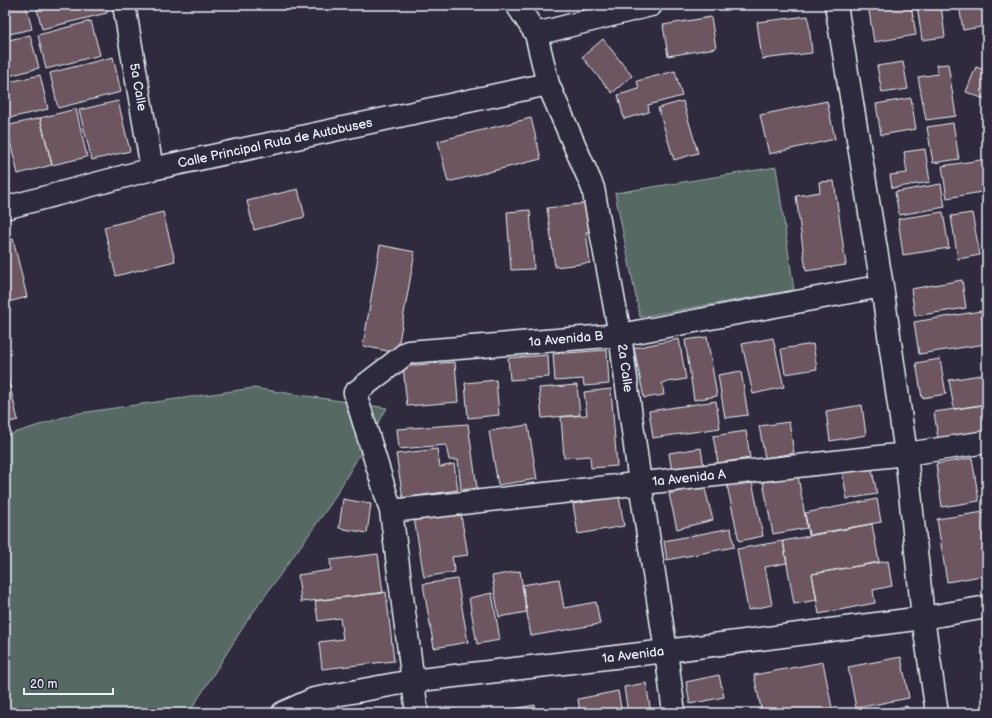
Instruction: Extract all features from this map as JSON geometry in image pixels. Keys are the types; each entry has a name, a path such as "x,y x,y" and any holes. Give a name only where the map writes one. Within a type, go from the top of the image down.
{"street":[{"name":"5a Calle","path":"124,5 152,169"},
{"name":"2a Calle","path":"517,5 536,34 548,84 592,188 620,335 640,484 674,713"},
{"path":"536,34 651,5"},
{"path":"836,5 882,286 906,454 923,618 937,713"},
{"name":"Calle Principal Ruta de Autobuses","path":"5,208 152,169 548,84"},
{"name":"1a Avenida B","path":"391,511 355,392 408,352 620,335 882,286"},
{"name":"1a Avenida A","path":"391,511 906,454 987,442"},
{"path":"391,511 416,713"},
{"name":"1a Avenida","path":"283,713 314,699 412,681 666,651 923,618 987,608"}],"green space":[{"path":"776,167 794,290 640,317 615,193"},
{"path":"253,388 387,408 330,505 247,621 189,713 5,713 5,436 73,414"}],"building":[{"path":"5,5 26,5 32,29 5,35"},
{"path":"36,5 105,5 107,13 42,29"},
{"path":"868,5 911,5 916,35 874,42"},
{"path":"917,5 941,5 945,37 922,40"},
{"path":"959,5 987,5 987,26 963,30"},
{"path":"808,16 812,53 762,59 757,22"},
{"path":"711,17 716,48 668,56 663,25"},
{"path":"91,21 100,55 46,69 38,35"},
{"path":"30,35 39,68 5,77 5,41"},
{"path":"603,39 632,76 612,93 582,57"},
{"path":"113,57 121,92 58,108 50,73"},
{"path":"903,62 908,89 882,93 877,66"},
{"path":"948,64 956,116 926,120 918,77 938,74 936,65"},
{"path":"976,67 987,71 987,100 966,92"},
{"path":"675,71 682,96 648,105 649,112 624,119 618,95 639,89 637,81"},
{"path":"40,75 48,109 5,119 5,83"},
{"path":"911,98 916,129 881,135 876,104"},
{"path":"118,101 130,151 92,160 79,110"},
{"path":"683,101 698,153 674,160 658,108"},
{"path":"827,101 835,139 769,154 760,115"},
{"path":"76,109 87,157 52,165 40,118"},
{"path":"40,118 52,165 18,174 6,126"},
{"path":"531,118 541,159 448,182 438,141"},
{"path":"953,123 959,159 933,163 927,127"},
{"path":"925,149 930,182 892,188 890,175 907,173 904,152"},
{"path":"987,159 987,191 947,198 942,166"},
{"path":"834,181 846,265 806,271 796,196 820,192 819,182"},
{"path":"941,184 945,207 899,215 895,192"},
{"path":"298,189 305,217 254,230 247,201"},
{"path":"588,203 591,231 586,232 590,263 555,267 547,208"},
{"path":"530,210 534,269 511,270 507,212"},
{"path":"163,212 175,261 116,276 104,227"},
{"path":"943,212 949,248 903,255 898,219"},
{"path":"972,213 980,255 958,259 951,216"},
{"path":"13,239 27,297 5,303 5,240"},
{"path":"380,245 415,252 397,353 363,346"},
{"path":"962,280 966,308 915,316 911,289"},
{"path":"981,311 986,344 919,354 914,322"},
{"path":"707,337 717,396 694,400 685,340"},
{"path":"773,338 784,387 753,394 742,344"},
{"path":"679,339 686,379 662,383 664,395 644,398 634,348"},
{"path":"813,344 817,369 785,374 781,349"},
{"path":"607,350 609,384 584,386 583,379 555,381 553,354"},
{"path":"548,355 549,377 510,380 508,358"},
{"path":"940,359 946,394 922,398 916,363"},
{"path":"455,362 458,402 407,406 403,366"},
{"path":"5,366 18,420 5,423"},
{"path":"741,371 748,415 725,418 718,375"},
{"path":"987,374 987,404 954,409 949,380"},
{"path":"496,380 499,415 468,418 465,383"},
{"path":"577,385 580,415 542,418 539,388"},
{"path":"611,389 617,466 591,468 590,456 564,458 561,417 587,415 584,392"},
{"path":"716,401 720,428 653,438 649,411"},
{"path":"862,405 866,435 830,441 826,411"},
{"path":"984,405 987,431 938,438 934,412"},
{"path":"789,422 794,453 765,458 759,426"},
{"path":"468,424 477,488 461,490 458,460 449,460 446,445 399,449 397,429"},
{"path":"528,425 537,479 498,485 489,431"},
{"path":"746,431 750,458 718,463 713,436"},
{"path":"701,448 704,468 672,473 669,453"},
{"path":"437,449 440,467 454,464 458,490 403,498 396,454"},
{"path":"972,458 979,501 942,507 936,464"},
{"path":"871,465 877,494 847,499 842,470"},
{"path":"798,476 807,528 773,534 763,482"},
{"path":"752,481 763,536 739,541 727,485"},
{"path":"704,485 713,520 677,529 669,494"},
{"path":"619,496 624,526 578,534 573,504"},
{"path":"343,499 371,504 367,533 339,528"},
{"path":"877,499 881,522 809,535 805,513"},
{"path":"460,510 468,555 452,557 455,572 424,577 414,518"},
{"path":"984,512 987,533 987,575 947,582 937,519"},
{"path":"872,524 879,562 812,574 817,600 794,604 783,541"},
{"path":"731,528 734,547 667,560 664,541"},
{"path":"783,541 787,563 765,567 772,605 748,610 737,549"},
{"path":"378,554 383,593 301,602 298,575 331,570 330,560"},
{"path":"888,561 892,586 873,590 875,603 819,614 812,574"},
{"path":"520,571 527,612 499,617 492,576"},
{"path":"457,579 468,642 434,648 423,584"},
{"path":"559,579 564,608 596,602 600,624 531,636 522,585"},
{"path":"386,592 394,661 322,669 319,642 343,639 340,618 318,621 315,601"},
{"path":"492,593 500,640 477,644 469,598"},
{"path":"901,657 909,698 856,708 848,667"},
{"path":"823,662 833,713 762,713 754,675"},
{"path":"719,675 724,697 690,704 686,682"},
{"path":"646,683 651,713 628,713 624,687"},
{"path":"618,691 622,713 580,713 578,699"},
{"path":"535,705 536,713 502,713 502,711"},
{"path":"907,706 908,713 868,713"},
{"path":"455,709 456,713 436,713"}]}
